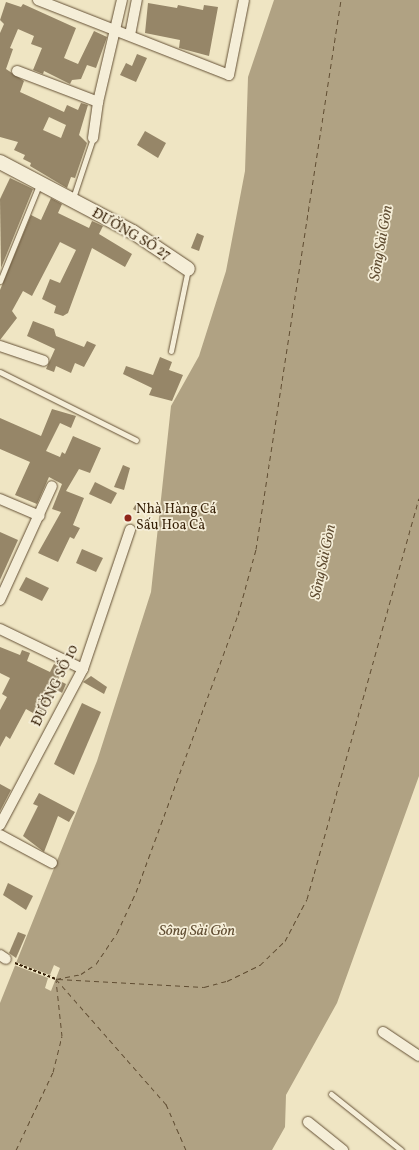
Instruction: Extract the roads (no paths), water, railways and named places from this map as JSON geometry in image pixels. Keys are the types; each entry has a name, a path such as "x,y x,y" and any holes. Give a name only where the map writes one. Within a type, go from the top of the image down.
{"street":[{"path":"38,0 130,34 229,75 244,0"},
{"path":"94,138 98,102 122,0"},
{"path":"130,34 137,0"},
{"path":"17,72 98,102"},
{"name":"ĐƯỜNG SỐ 27","path":"0,162 39,185 133,232 188,269"},
{"path":"0,346 44,361"},
{"path":"0,600 40,516 52,486"},
{"path":"0,499 40,516"},
{"name":"ĐƯỜNG SỐ 10","path":"0,825 83,669 130,530"},
{"path":"0,629 83,669"},
{"path":"0,835 52,863"},
{"path":"383,1032 419,1056"},
{"path":"308,1122 343,1150"}],"lane":[{"path":"72,201 94,138"},
{"path":"0,281 39,185"},
{"name":"ĐƯỜNG SỐ 27","path":"171,351 188,269"},
{"path":"0,372 136,440"},
{"path":"331,1094 401,1150"}],"water":[{"name":"Sông Sài Gòn","path":"274,0 419,0 419,776 337,1003 286,1095 285,1127 272,1150 0,1150 0,1003 97,761 151,592 171,406 199,356 226,271 245,171 248,77"}],"place":[{"name":"Nhà Hàng Cá Sấu Hoa Cà","path":"128,518"}]}
